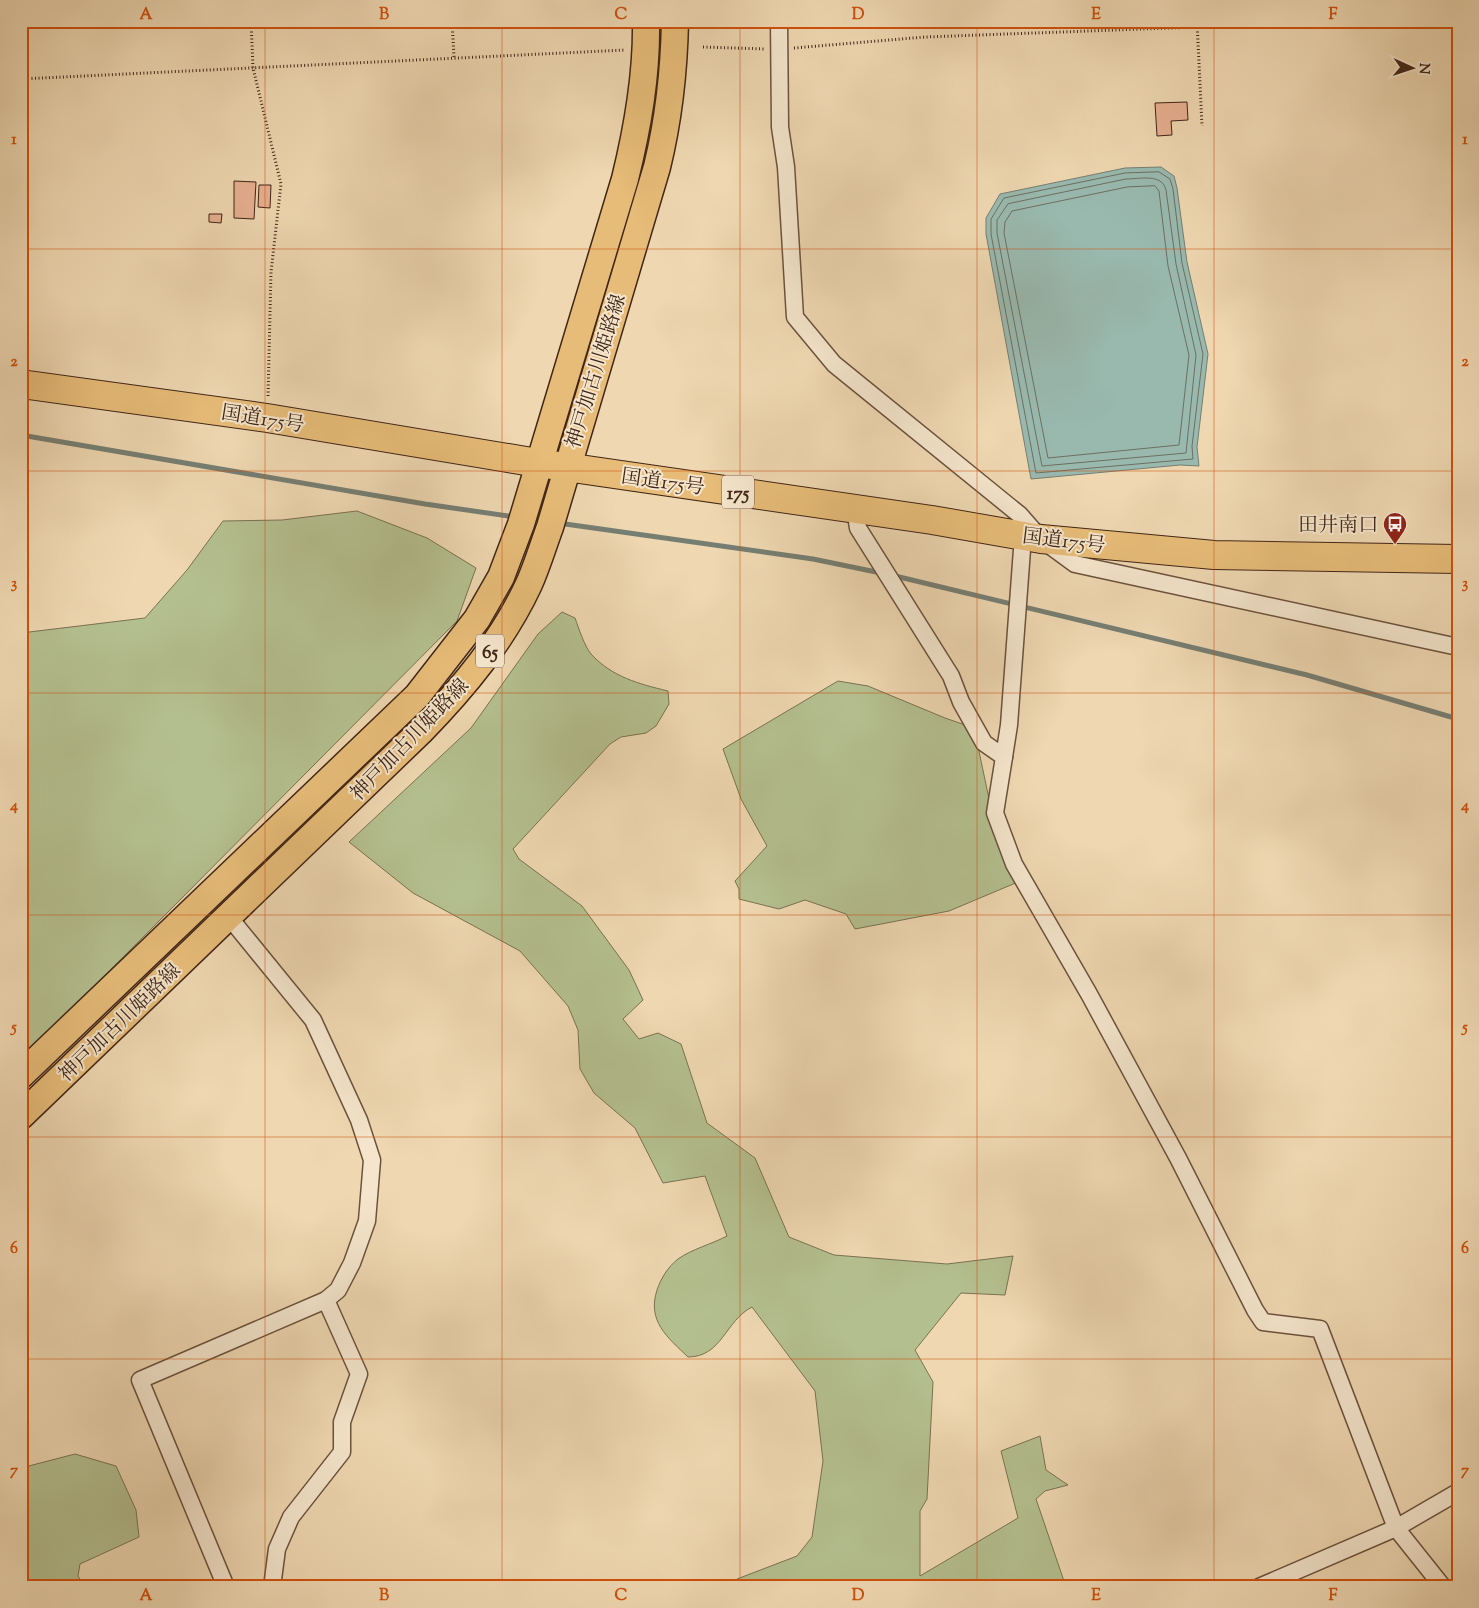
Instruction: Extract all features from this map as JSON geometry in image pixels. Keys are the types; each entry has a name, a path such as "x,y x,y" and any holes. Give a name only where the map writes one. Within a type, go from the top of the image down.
{"highway":[{"name":"国道175号","path":"21,384 267,418 538,463 1032,537 1214,555 1458,559"}],"main road":[{"name":"神戸加古川姫路線","path":"21,1075 417,696 476,619 501,577 521,524 625,179 638,124 646,58 646,21"},
{"name":"神戸加古川姫路線","path":"21,1116 421,731 481,664 529,584 550,527 566,467 657,167 668,122 674,72 675,21"}],"street":[{"path":"779,21 780,126 786,167 795,317 834,364 1020,514 1032,537 1075,564 1458,647"},
{"path":"854,509 858,528 952,676 961,702 984,743 1004,757"},
{"path":"1032,537 1009,725 996,813 1014,864 1089,994 1178,1158 1255,1310 1263,1322 1320,1329 1396,1528 1443,1587"},
{"path":"226,1587 140,1380 326,1300 338,1290 352,1263 367,1221 372,1160 359,1120 313,1020 229,916"},
{"path":"272,1587 277,1549 290,1518 342,1452 342,1422 359,1374 326,1300"},
{"path":"1259,1587 1396,1528 1458,1492"}],"path":[{"path":"251,21 253,68 281,184 271,272 267,418"},
{"path":"452,21 454,57"},
{"path":"1197,21 1202,126"},
{"path":"703,47 780,49 925,37 1197,27"},
{"path":"21,79 625,50"}],"green space":[{"path":"357,511 427,538 476,568 457,621 21,1060 21,633 145,618 187,570 223,521 282,520"},
{"path":"562,612 575,618 586,646 599,662 626,679 668,691 669,704 656,726 646,733 621,737 610,744 513,849 519,859 582,906 629,970 643,1000 623,1019 639,1039 658,1033 681,1044 707,1123 755,1158 789,1237 834,1255 947,1264 1013,1256 1005,1295 961,1293 915,1350 933,1382 927,1499 920,1511 920,1576 1018,1518 1001,1451 1040,1436 1046,1470 1068,1485 1045,1491 1036,1499 1066,1587 729,1587 737,1579 797,1556 812,1537 823,1461 815,1391 752,1307 735,1321 716,1345 709,1351 699,1355 688,1357 666,1335 657,1320 655,1311 657,1290 663,1277 671,1266 684,1255 727,1236 705,1176 663,1183 635,1128 594,1093 580,1069 578,1030 568,1006 520,951 413,893 349,842 471,728 538,634"},
{"path":"838,681 868,686 974,728 991,808 1018,882 949,911 855,929 846,914 805,900 779,909 739,899 739,889 735,881 767,846 741,799 723,749"},
{"path":"75,1454 116,1466 136,1510 139,1537 80,1564 78,1576 85,1587 21,1587 21,1468"}],"water":[{"path":"1161,167 1174,176 1187,262 1208,354 1197,447 1199,466 1180,465 1031,479 986,234 986,218 1000,194 1125,168"}],"building":[{"path":"1187,102 1188,120 1171,121 1172,135 1157,136 1155,103"},
{"path":"234,181 256,182 254,219 234,218"},
{"path":"259,185 271,185 270,208 258,207"},
{"path":"209,214 222,214 221,223 209,222"}],"waterway":[{"path":"21,435 425,504 515,517"},
{"path":"558,523 813,559 881,573"},
{"path":"891,575 1307,675 1458,719"}],"place":[{"name":"田井南口","path":"1395,545"}]}
